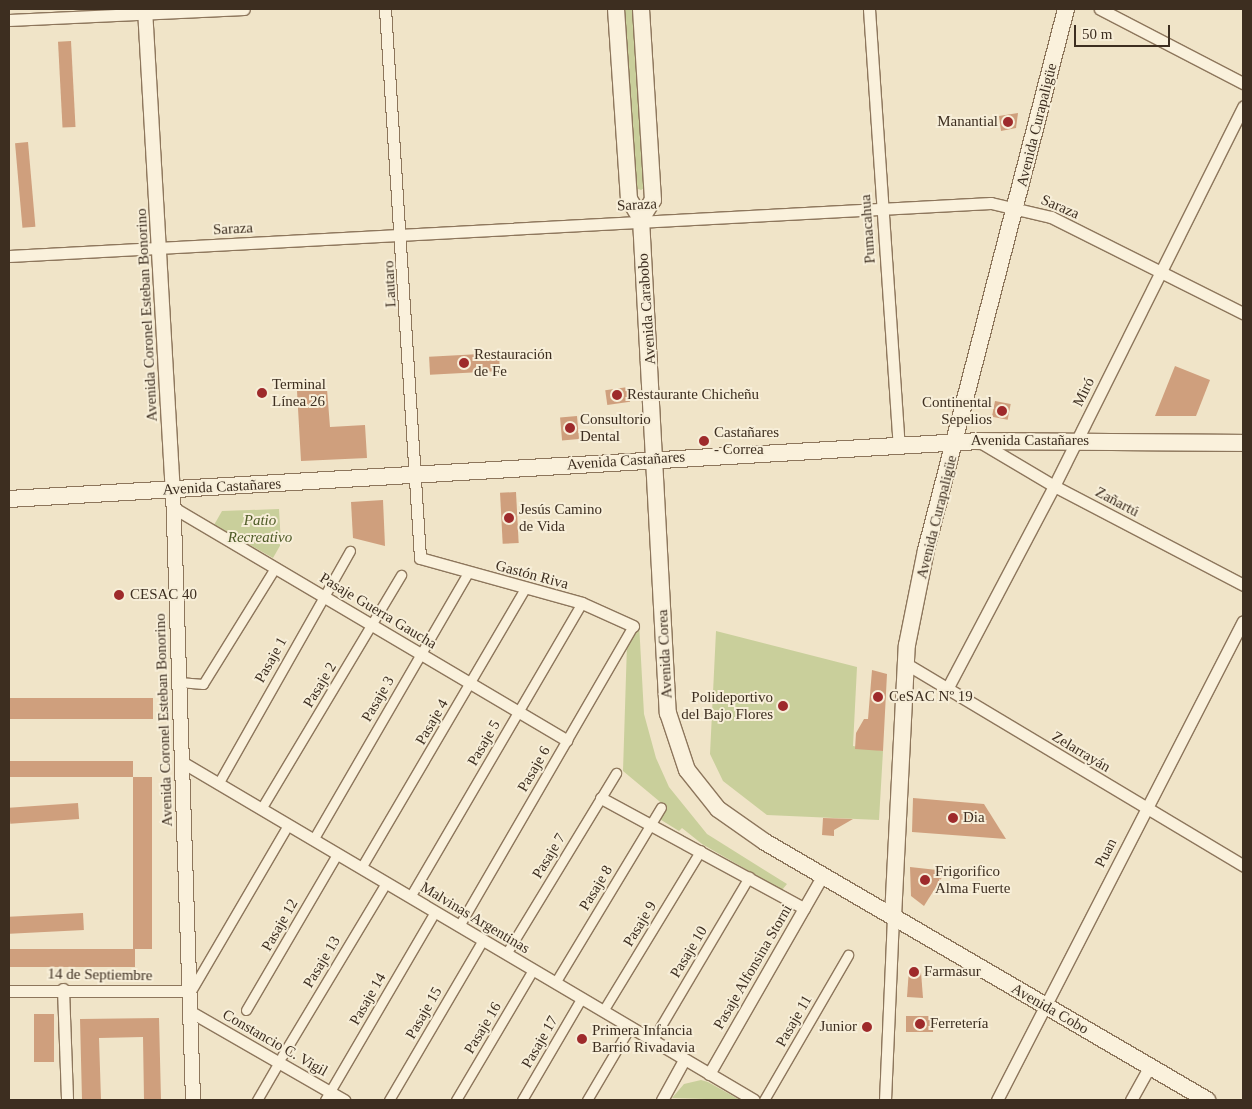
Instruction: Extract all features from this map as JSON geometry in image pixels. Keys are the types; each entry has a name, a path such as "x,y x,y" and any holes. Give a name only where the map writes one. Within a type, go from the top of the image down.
{"main road":[{"name":"Avenida Carabobo","path":"616,9 629,199 641,219 656,459"},
{"path":"641,9 653,200 641,219"},
{"name":"Avenida Curapaligüe","path":"893,917 905,663 926,550 956,442 1066,9"},
{"name":"Avenida Castañares","path":"9,499 956,442 1077,440 1243,443"},
{"name":"Avenida Corea","path":"656,459 668,713 681,756 697,786 731,821 893,917"},
{"name":"Avenida Cobo","path":"893,917 1207,1100"}],"street":[{"path":"9,20 145,12 244,9"},
{"name":"Lautaro","path":"385,9 403,236 420,558"},
{"name":"Pumacahua","path":"869,9 899,446"},
{"path":"1100,9 1243,83"},
{"name":"Avenida Coronel Esteban Bonorino","path":"145,12 174,508 193,1100"},
{"name":"Miró","path":"947,689 1054,486 1160,270 1243,107"},
{"name":"Saraza","path":"9,256 403,236 641,219 991,203 1017,206 1051,218 1160,270 1243,313"},
{"name":"Zañartú","path":"979,441 1054,486 1243,585"},
{"name":"Pasaje Guerra Gaucha","path":"174,508 567,740"},
{"name":"Pasaje 1","path":"218,784 350,551"},
{"name":"Gastón Riva","path":"420,558 525,589 582,603 633,626"},
{"path":"179,682 203,684 275,568"},
{"name":"Pasaje 3","path":"313,840 468,573"},
{"name":"Pasaje 2","path":"261,809 401,575"},
{"name":"Pasaje 4","path":"361,868 525,589"},
{"name":"Pasaje 5","path":"410,897 582,603"},
{"name":"Puan","path":"997,1100 1043,1006 1243,621"},
{"name":"Pasaje 6","path":"459,926 633,626"},
{"name":"Zelarrayán","path":"905,663 1243,865"},
{"name":"Malvinas Argentinas","path":"182,762 754,1100"},
{"name":"Pasaje 7","path":"506,954 616,773"},
{"path":"601,798 650,826 701,850 804,908"},
{"name":"Pasaje 8","path":"555,983 661,807"},
{"path":"190,991 288,825"},
{"name":"Pasaje 9","path":"603,1011 701,850"},
{"name":"Pasaje 12","path":"246,1010 337,854"},
{"name":"Pasaje Alfonsina Storni","path":"709,1074 823,875"},
{"name":"Pasaje 10","path":"652,1041 749,878"},
{"name":"Pasaje 13","path":"257,1100 386,883"},
{"name":"Pasaje 14","path":"328,1096 435,912"},
{"path":"885,1100 893,917"},
{"name":"Pasaje 15","path":"389,1100 483,940"},
{"name":"Pasaje 11","path":"764,1100 848,955"},
{"name":"Pasaje 16","path":"456,1100 534,970"},
{"path":"63,989 67,1100"},
{"name":"14 de Septiembre","path":"9,990 190,991"},
{"name":"Pasaje 17","path":"522,1100 581,999"},
{"name":"Constancio C. Vigil","path":"191,1012 280,1059 328,1096 344,1100"},
{"path":"587,1100 630,1027"},
{"path":"662,1100 684,1060"},
{"path":"1132,1100 1149,1067"}],"green space":[{"path":"621,9 632,9 646,187 641,190 635,188"},
{"name":"Patio Recreativo","path":"279,509 281,544 273,558 214,525 222,511"},
{"path":"639,623 644,714 656,758 669,787 707,834 787,884 782,890 702,844 682,828 679,831 658,818 665,806 623,771 627,644 632,627"},
{"name":"Polideportivo del Bajo Flores","path":"716,631 857,667 853,746 883,751 879,820 767,815 723,781 710,754"},
{"path":"701,1080 740,1100 672,1098 684,1084"}],"building":[{"path":"71,41 76,127 63,128 58,42"},
{"name":"Manantial","path":"1018,113 1016,128 1001,131 999,116"},
{"path":"28,142 35,227 22,228 15,143"},
{"name":"Restauración de Fe","path":"499,353 500,371 430,375 429,357"},
{"path":"1175,366 1210,380 1196,416 1155,416"},
{"name":"Restaurante Chicheñu","path":"628,387 630,402 607,405 605,390"},
{"path":"327,389 330,427 365,425 367,458 301,461 297,391"},
{"name":"Continental Sepelios","path":"995,401 1011,404 1008,420 992,417"},
{"name":"Consultorio Dental","path":"577,416 579,439 562,440 560,417"},
{"name":"Jesús Camino de Vida","path":"516,492 519,543 503,544 500,493"},
{"path":"383,500 385,546 353,538 351,502"},
{"name":"CeSAC Nº 19","path":"872,670 887,674 883,751 855,749 856,733 864,719 868,719"},
{"path":"9,698 153,698 153,719 9,719"},
{"path":"9,761 133,761 133,777 9,777"},
{"path":"133,777 152,777 152,949 133,949"},
{"name":"Dia","path":"913,798 984,804 1006,839 912,832"},
{"path":"78,803 79,819 10,824 9,808"},
{"path":"823,818 853,819 834,830 834,836 822,835"},
{"name":"Frigorifico Alma Fuerte","path":"910,867 946,871 924,906 911,896"},
{"path":"83,913 84,930 10,934 9,917"},
{"path":"9,949 135,949 135,967 9,967"},
{"path":"909,969 921,972 923,998 907,997"},
{"path":"34,1014 54,1014 54,1062 34,1062"},
{"name":"Ferretería","path":"906,1016 933,1016 933,1032 906,1032"},
{"path":"159,1018 161,1100 144,1100 143,1037 99,1038 101,1100 82,1100 80,1019"}],"place":[{"name":"Manantial","path":"1008,122"},
{"name":"Restauración de Fe","path":"464,363"},
{"name":"Terminal Línea 26","path":"262,393"},
{"name":"Restaurante Chicheñu","path":"617,395"},
{"name":"Continental Sepelios","path":"1002,411"},
{"name":"Consultorio Dental","path":"570,428"},
{"name":"Castañares - Correa","path":"704,441"},
{"name":"Jesús Camino de Vida","path":"509,518"},
{"name":"CESAC 40","path":"119,595"},
{"name":"CeSAC Nº 19","path":"878,697"},
{"name":"Polideportivo del Bajo Flores","path":"783,706"},
{"name":"Dia","path":"953,818"},
{"name":"Frigorifico Alma Fuerte","path":"925,880"},
{"name":"Farmasur","path":"914,972"},
{"name":"Ferretería","path":"920,1024"},
{"name":"Junior","path":"867,1027"},
{"name":"Primera Infancia Barrio Rivadavia","path":"582,1039"}]}
